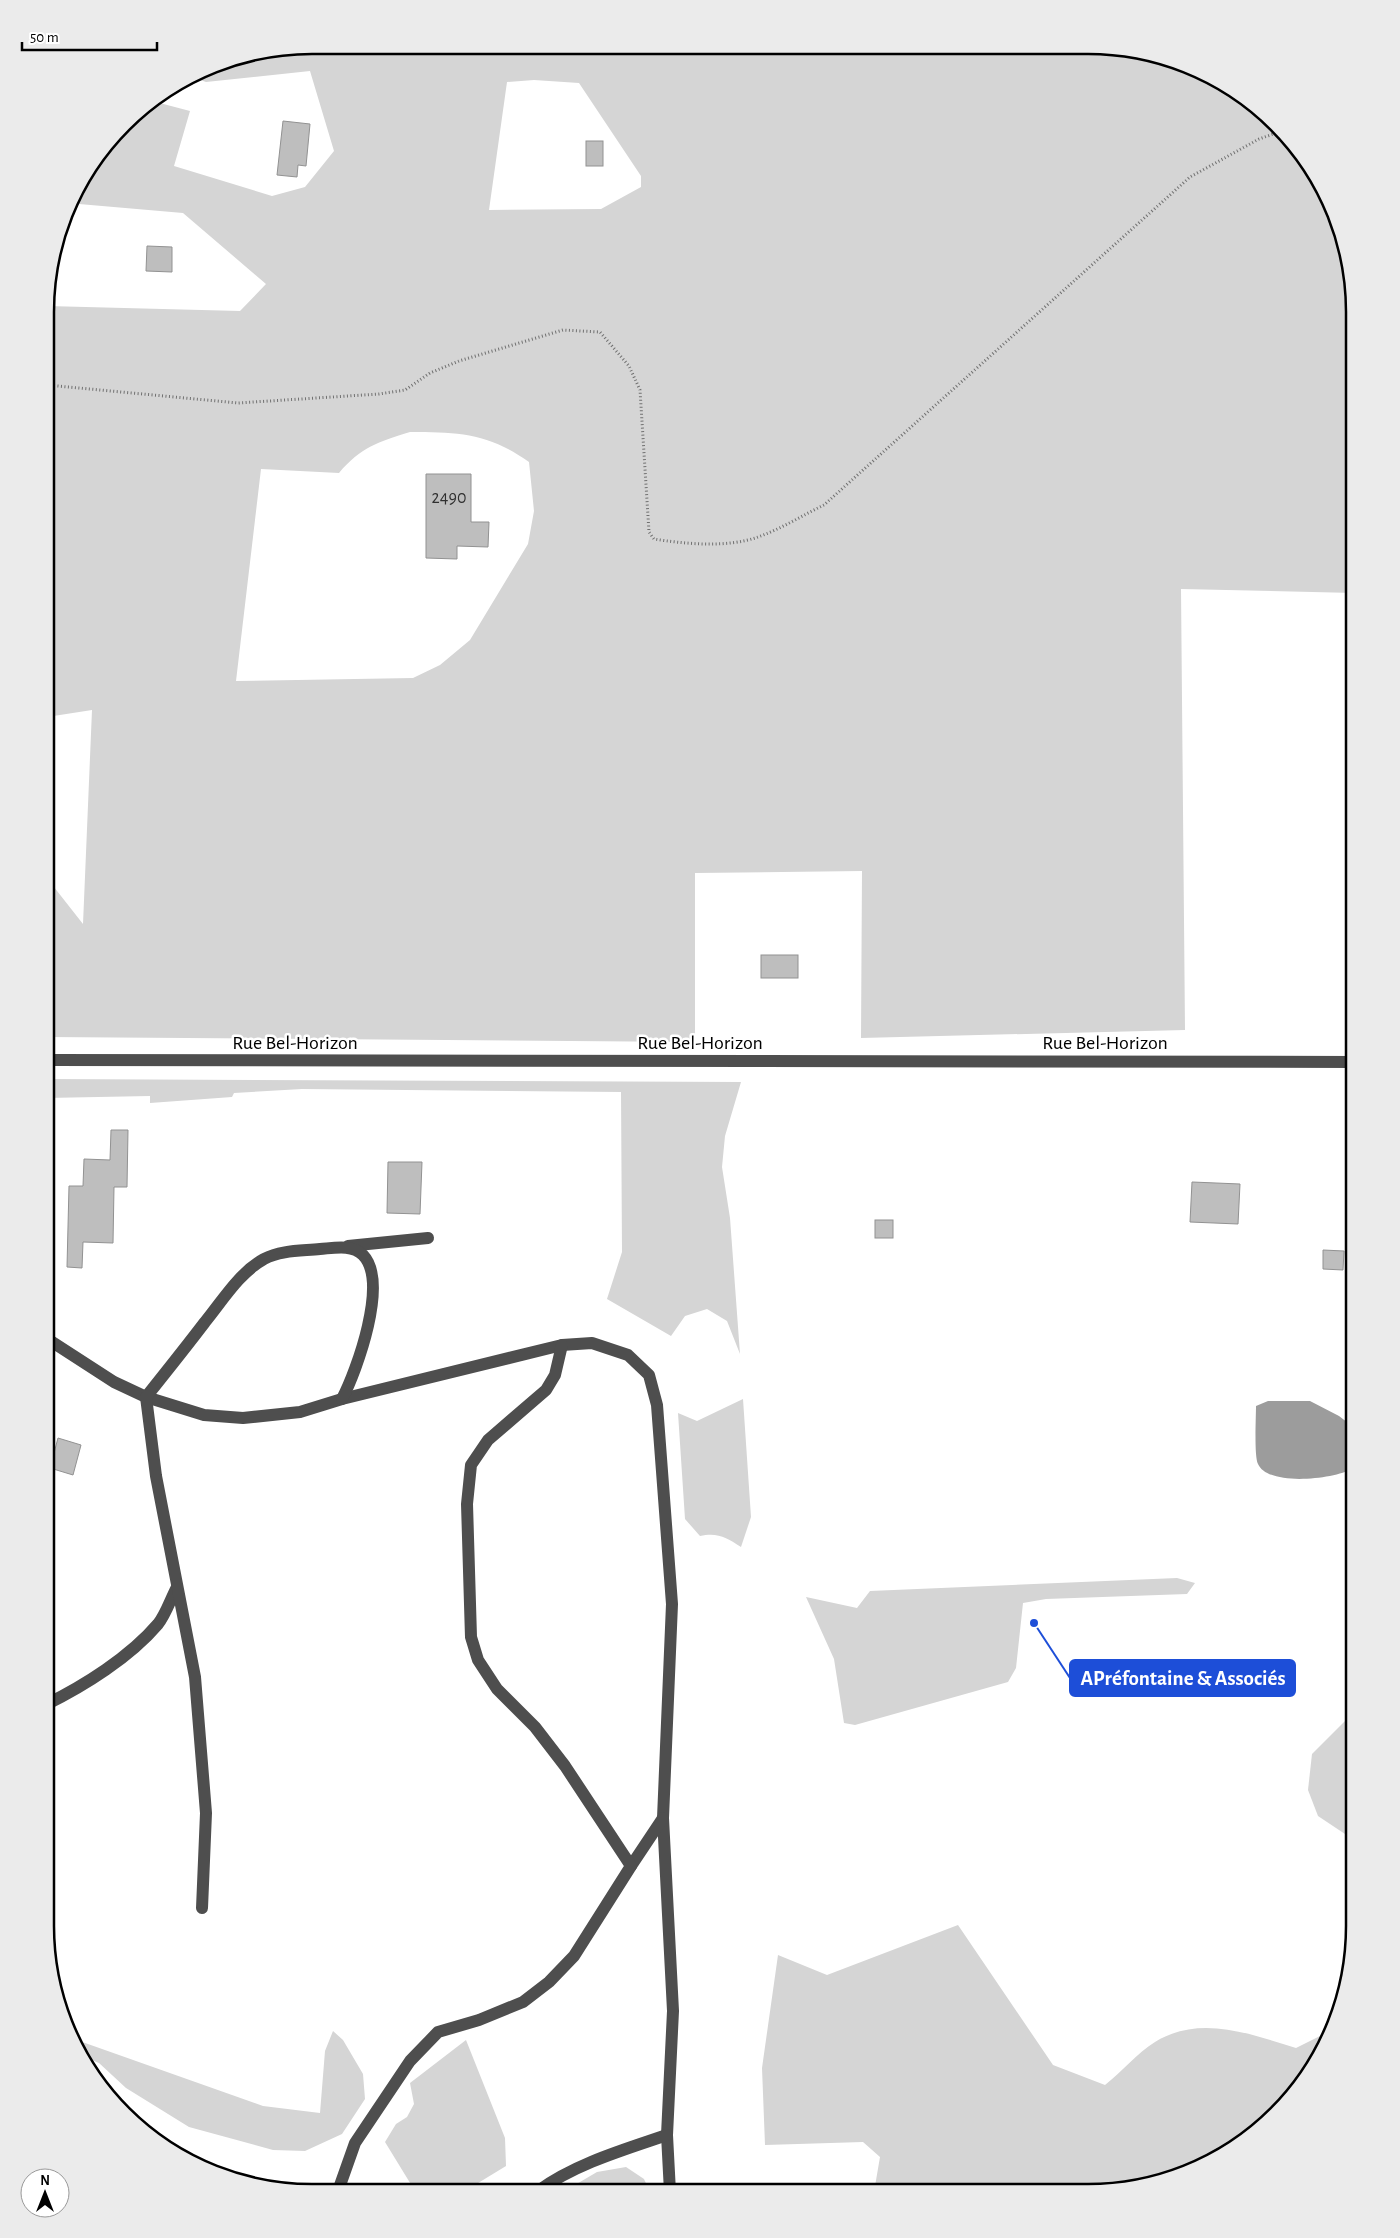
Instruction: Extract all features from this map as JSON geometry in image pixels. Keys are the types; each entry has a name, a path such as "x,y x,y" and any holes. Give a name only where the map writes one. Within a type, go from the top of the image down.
{"street":[{"name":"Rue Bel-Horizon","path":"54,1060 1346,1062"},
{"path":"202,1908 206,1813 195,1677 156,1476 146,1397 242,1275 265,1259 286,1252 428,1238"},
{"path":"342,1399 354,1376 363,1350 372,1295 373,1270 363,1254 345,1246"},
{"path":"54,1343 114,1382 146,1397 204,1415 243,1418 300,1412 342,1399 562,1345 592,1344 628,1355 649,1375 657,1405 672,1604 663,1818 673,2011 667,2135 670,2184"},
{"path":"562,1345 555,1376 546,1390 488,1440 471,1465 468,1504 471,1637 478,1660 497,1689 541,1735 565,1766 631,1866"},
{"path":"54,1700 70,1692 120,1658 158,1623 177,1586"},
{"path":"340,2184 355,2143 410,2061 438,2032 479,2020 522,2002 549,1982 574,1956 663,1818"},
{"path":"549,2184 612,2154 667,2135"}],"path":[{"path":"54,387 238,403 379,394 405,390 430,373 459,361 563,330 600,332 629,366 640,390 649,532 654,539 680,543 719,543 758,538 824,505 1190,176 1259,139 1275,134"}],"shaded area":[{"path":"295,54 1105,54 1138,59 1187,73 1231,97 1271,129 1303,169 1320,198 1333,229 1344,279 1346,295 1346,593 1181,589 1185,1030 861,1038 862,871 695,873 695,1042 54,1037 54,887 83,924 92,710 54,716 54,306 240,311 266,284 183,213 79,204 72,216 88,183 107,155 129,129 160,103 190,111 174,166 272,196 305,187 334,151 310,71 206,82 199,80 229,67","holes":["534,80 579,83 641,176 641,187 601,209 489,210 507,82","410,432 472,436 486,440 514,452 529,462 534,511 528,544 470,640 440,665 413,678 236,681 261,469 339,473 363,451 388,439"]},
{"path":"54,1079 741,1082 725,1136 722,1167 730,1218 740,1354 727,1321 707,1309 685,1316 671,1336 607,1299 622,1252 621,1092 302,1089 234,1093 232,1097 150,1103 150,1096 54,1098"},
{"path":"743,1399 751,1517 741,1547 722,1537 712,1535 700,1536 685,1519 678,1413 697,1421"},
{"path":"1268,1401 1310,1401 1339,1416 1346,1421 1346,1472 1331,1476 1302,1479 1274,1476 1264,1471 1257,1460 1256,1406"},
{"path":"1177,1578 1195,1583 1187,1594 1046,1599 1023,1603 1016,1668 1008,1682 855,1725 844,1723 834,1659 806,1597 857,1608 870,1591"},
{"path":"1346,1720 1346,1835 1318,1816 1308,1790 1312,1754"},
{"path":"958,1925 1053,2065 1105,2085 1155,2042 1172,2034 1190,2029 1225,2029 1261,2037 1296,2048 1322,2035 1303,2069 1271,2109 1245,2131 1217,2150 1171,2171 1105,2184 875,2184 880,2157 863,2142 765,2145 762,2068 778,1955 827,1975"},
{"path":"333,2031 343,2040 363,2074 365,2099 342,2134 305,2151 273,2150 189,2127 126,2088 99,2063 91,2060 81,2041 263,2106 320,2113 325,2051"},
{"path":"466,2040 505,2138 506,2166 476,2184 411,2184 385,2142 396,2124 407,2117 414,2104 410,2083"},
{"path":"626,2167 644,2179 646,2184 577,2184 597,2172"}],"building":[{"path":"283,121 310,124 306,166 298,165 297,177 277,175"},
{"path":"586,141 603,141 603,166 586,166"},
{"path":"147,246 172,247 172,272 146,271"},
{"path":"426,474 471,474 471,522 489,522 488,547 457,546 457,559 426,558"},
{"path":"761,955 798,955 798,978 761,978"},
{"path":"111,1130 128,1130 127,1187 114,1187 113,1243 83,1242 82,1268 67,1267 69,1186 83,1186 84,1159 110,1160"},
{"path":"388,1162 422,1162 420,1214 387,1213"},
{"path":"1192,1182 1240,1184 1238,1224 1190,1222"},
{"path":"875,1220 893,1220 893,1238 875,1238"},
{"path":"1323,1250 1344,1251 1343,1270 1323,1269"},
{"path":"58,1438 81,1445 73,1475 54,1469 54,1453"}],"place":[{"name":"APréfontaine & Associés","path":"1034,1623"}]}
